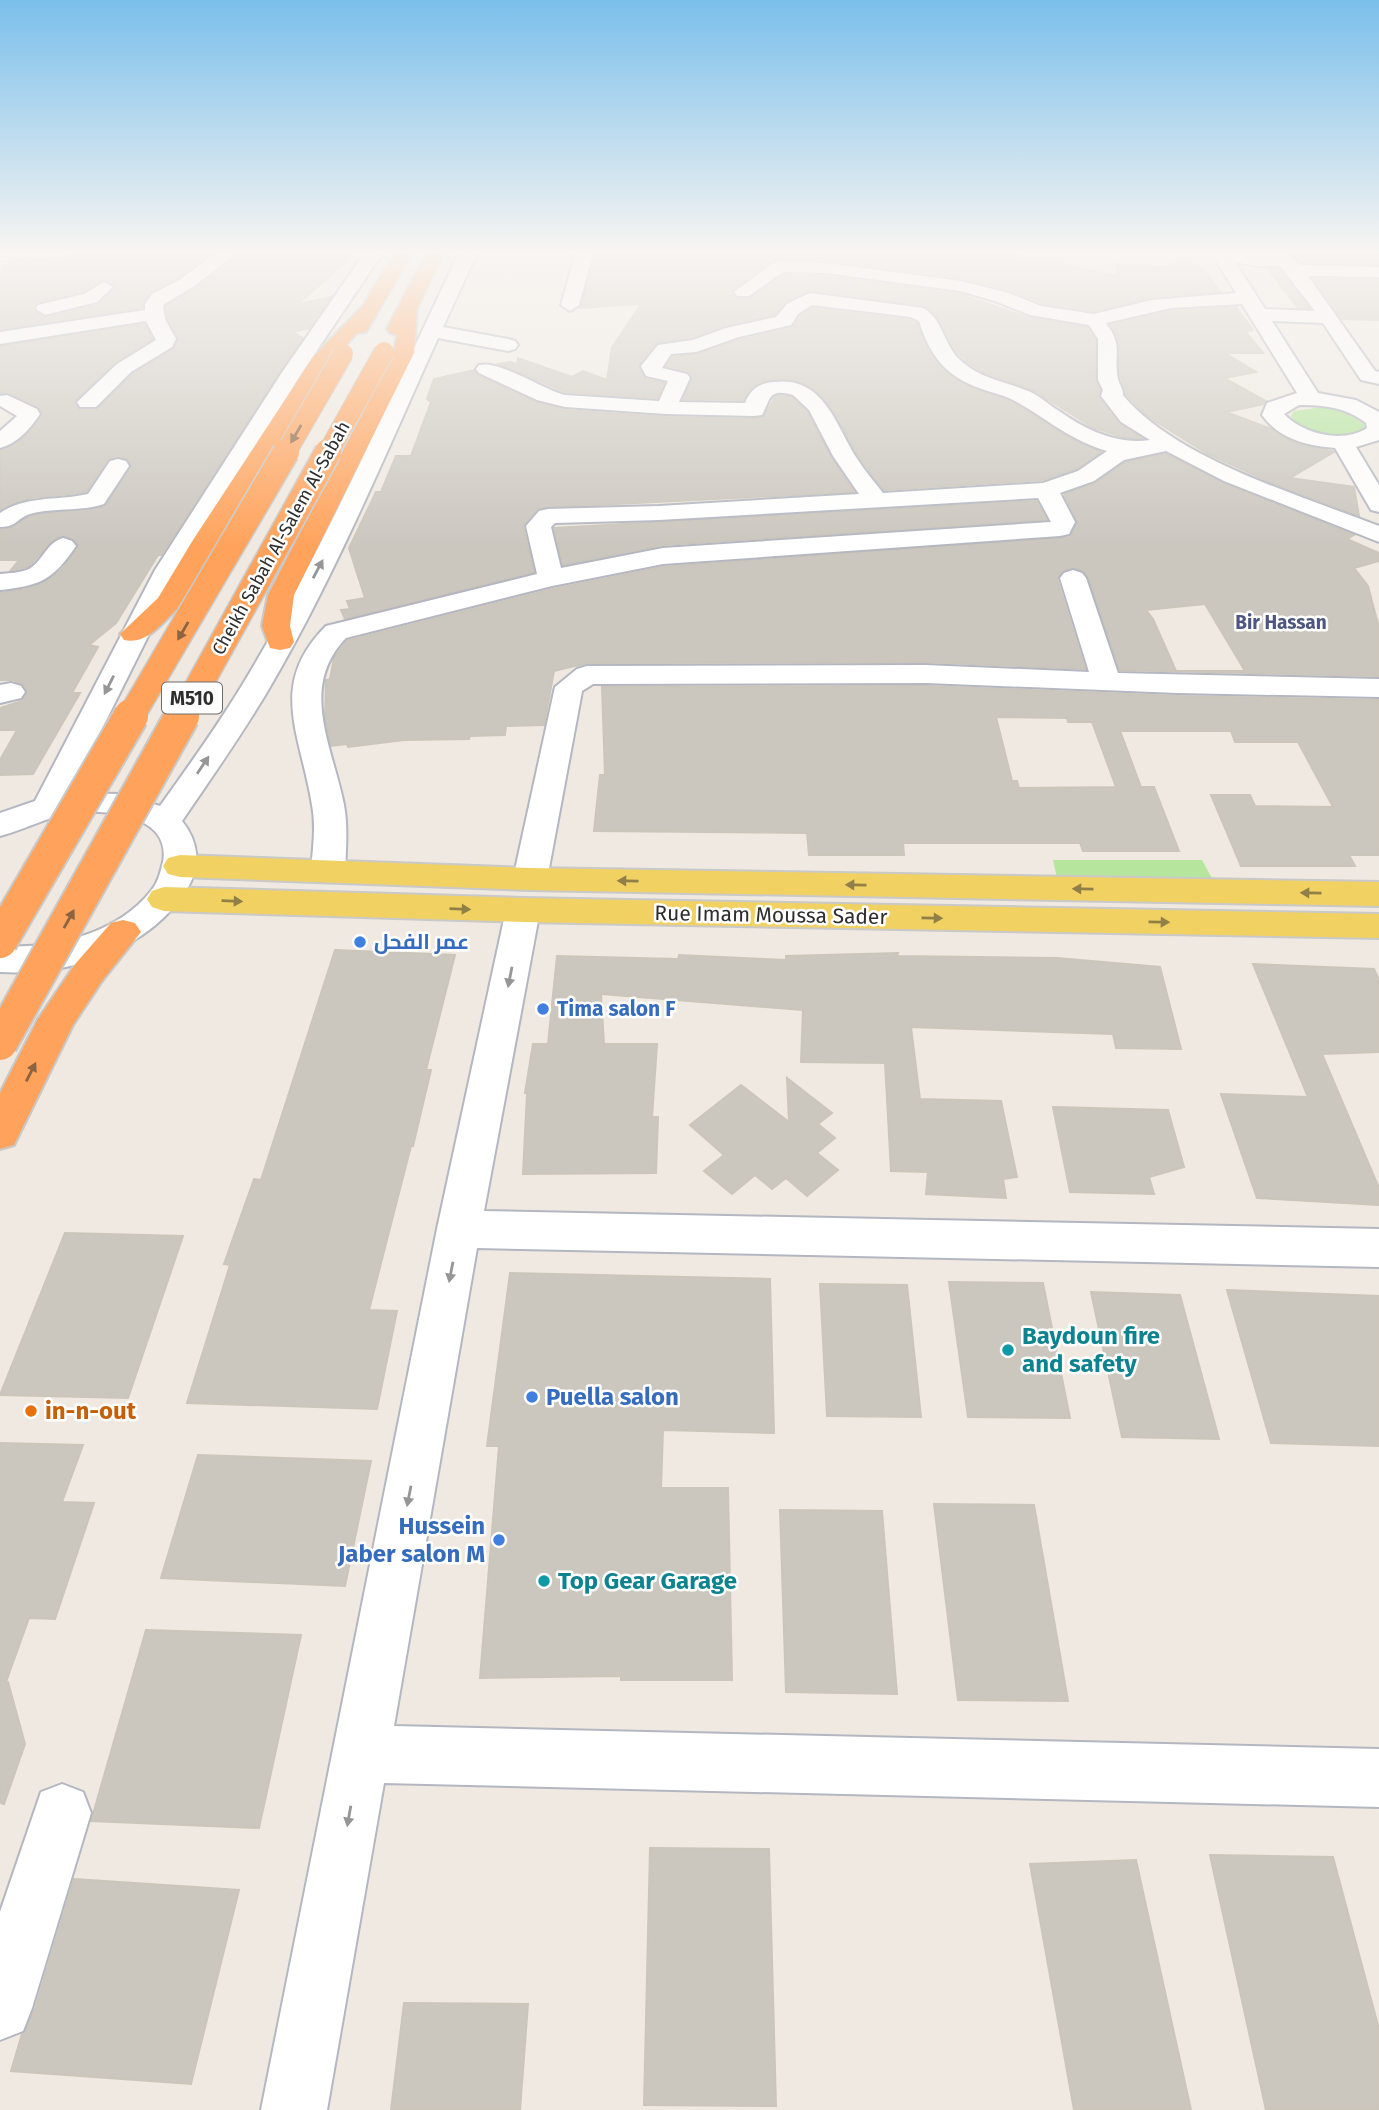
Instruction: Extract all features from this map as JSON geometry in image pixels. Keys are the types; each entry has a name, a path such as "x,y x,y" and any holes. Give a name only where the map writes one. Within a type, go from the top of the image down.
{"highway":[{"path":"134,634 168,603 205,540 330,349"},
{"name":"Cheikh Sabah Al-Salem Al-Sabah","path":"0,941 346,349"},
{"name":"Cheikh Sabah Al-Salem Al-Sabah","path":"0,1043 385,349"},
{"path":"280,642 276,626 281,595 405,349"},
{"path":"0,1133 57,1019 89,972 123,932"}],"main road":[{"name":"Rue Imam Moussa Sader","path":"180,866 328,870 526,895 1379,926"},
{"name":"Rue Imam Moussa Sader","path":"164,899 526,895 1379,894"}],"street":[{"path":"88,402 124,368 154,349"},
{"path":"47,808 168,570 310,349"},
{"path":"165,822 236,716 280,642 323,561 424,349"},
{"path":"665,349 651,366 653,372 680,378 666,408"},
{"path":"940,349 964,373 988,385 1023,396 1060,422 1097,441 1130,450"},
{"path":"1108,349 1108,380 1116,403 1129,416 1170,444 1232,476 1379,535"},
{"path":"1280,349 1311,399"},
{"path":"1350,349 1368,376 1379,379"},
{"path":"486,369 544,396 565,401 666,408 754,410 759,395 766,390 783,386 803,391 828,422 844,456 876,500"},
{"path":"1311,399 1329,400 1370,411 1377,421 1378,431 1365,439 1342,442 1304,436 1289,430 1273,415 1275,408 1282,403 1311,399"},
{"path":"0,441 21,426 29,414 7,401"},
{"path":"1342,442 1379,505"},
{"path":"551,578 538,526 541,520 548,516 659,513 1046,490 1086,476 1116,455 1130,450 1170,444"},
{"path":"0,520 7,520 19,510 28,508 96,499 118,466"},
{"path":"328,870 331,829 328,803 305,695 310,668 324,641 336,632 551,578 686,554 1060,529 1063,522 1046,490"},
{"path":"0,582 25,580 40,575 62,546"},
{"path":"1073,578 1106,681"},
{"path":"295,2110 459,1229 569,687 587,675 898,674 1379,688"},
{"path":"0,826 47,808 75,803 115,803 148,812 165,822 176,835 181,850 175,883 164,899 123,932 87,948 48,958 0,960"},
{"path":"459,1229 1379,1248"},
{"path":"360,1754 1379,1778"},
{"path":"0,2008 62,1813"}],"green space":[{"path":"1323,407 1346,411 1365,425 1351,435 1328,436 1304,429 1291,416 1294,411"},
{"path":"1053,860 1202,860 1215,884 1057,878"}],"building":[{"path":"0,349 136,349 115,362 74,402 80,410 96,410 133,374 172,349 295,349 161,555 158,555 116,623 89,645 98,647 72,693 80,693 33,774 0,775 0,760 17,730 0,730 0,708 22,701 27,693 23,685 15,682 17,680 0,680 0,593 26,589 46,581 62,569 79,546 73,539 62,536 51,542 28,567 11,570 19,560 0,560 0,530 11,528 40,514 105,507 131,465 127,458 109,458 86,492 31,498 0,510 0,450 25,437 42,413 38,407 8,393 0,393"},
{"path":"612,349 651,349 639,367 645,379 664,383 657,398 566,392 499,364 517,364 518,358 572,377 583,371 607,380"},
{"path":"711,349 929,349 932,356 957,380 1012,402 1070,438 1101,452 1077,469 1042,480 884,490 861,460 828,403 805,384 791,379 763,381 751,389 743,400 683,399 692,376 688,371 666,366 673,357"},
{"path":"1095,349 1095,380 1100,390 1099,398 1119,424 1142,438 1126,438 1092,427 1033,390 984,372 968,363 956,351"},
{"path":"1119,349 1260,349 1263,353 1225,353 1256,372 1224,378 1266,401 1264,404 1226,412 1271,429 1294,442 1334,452 1290,478 1354,487 1359,516 1279,486 1208,454 1147,416 1126,394 1119,370"},
{"path":"474,370 478,375 536,402 565,410 666,417 754,419 764,416 776,396 792,397 807,412 831,457 854,492 538,508 523,527 534,572 345,619 341,610 350,609 347,601 365,598 349,548 376,492 381,492 396,456 411,456 431,402 427,399 434,379"},
{"path":"1166,454 1223,483 1354,535 1347,539 1379,553 1379,561 1354,568 1368,586 1379,628 1379,676 1120,670 1088,577 1083,571 1072,568 1062,571 1057,579 1085,669 926,662 587,663 554,671 544,725 506,726 505,735 470,736 469,739 404,740 348,747 347,744 331,746 325,718 326,680 330,679 334,658 347,641 553,589 663,567 1070,537 1077,521 1064,494 1096,483 1125,462","holes":["1205,604 1245,671 1176,671 1153,619 1146,610"]},
{"path":"1036,501 1047,520 663,545 563,565 554,528"},
{"path":"926,686 1177,696 1379,700 1379,855 1349,855 1355,866 1241,866 1211,795 1250,795 1255,806 1333,807 1298,742 1235,742 1231,731 1120,731 1141,787 1154,787 1179,851 1083,851 1080,843 903,843 904,855 809,855 807,833 594,831 600,775 605,775 602,687","holes":["996,717 1067,718 1068,722 1092,722 1116,787 1019,788 1017,781 1012,781"]},
{"path":"335,950 455,955 426,1070 431,1070 413,1146 369,1310 397,1311 377,1409 187,1403 230,1265 224,1264 254,1179 261,1180"},
{"path":"898,953 897,956 1057,958 1160,967 1181,1049 1116,1048 1113,1034 911,1027 920,1099 1001,1101 1017,1177 1003,1179 1006,1198 926,1194 928,1172 891,1171 885,1063 801,1062 803,1010 601,994 604,1044 657,1044 652,1117 658,1117 656,1173 523,1174 525,1093 533,1044 548,1044 557,956 678,959 679,955 786,960 786,956"},
{"path":"1253,964 1374,969 1379,980 1379,1052 1322,1054 1379,1188 1379,1205 1257,1198 1221,1094 1308,1097"},
{"path":"787,1078 832,1113 818,1124 835,1138 817,1153 838,1170 807,1196 786,1178 772,1189 755,1175 732,1194 704,1171 724,1155 690,1125 741,1085 789,1122"},
{"path":"1053,1107 1168,1110 1184,1167 1149,1177 1154,1194 1070,1192"},
{"path":"65,1233 183,1236 128,1398 0,1395"},
{"path":"510,1273 770,1279 774,1433 663,1430 661,1488 728,1488 732,1680 621,1680 621,1676 480,1678 499,1446 487,1446"},
{"name":"Baydoun fire and safety","path":"949,1282 1043,1283 1070,1418 968,1417"},
{"path":"820,1284 907,1285 921,1417 827,1416"},
{"path":"1227,1290 1379,1296 1379,1446 1271,1443"},
{"path":"1091,1292 1180,1295 1219,1439 1122,1437"},
{"path":"0,1443 83,1445 62,1502 94,1503 55,1619 29,1618 6,1682 25,1744 4,1804 0,1803"},
{"path":"198,1455 371,1461 345,1586 161,1578"},
{"path":"934,1504 1034,1505 1068,1701 958,1700"},
{"path":"780,1510 882,1511 897,1694 786,1692"},
{"path":"146,1630 301,1635 259,1828 91,1821"},
{"path":"650,1848 769,1849 776,2106 644,2105"},
{"path":"1210,1855 1333,1857 1379,2029 1379,2110 1266,2110"},
{"path":"1136,1860 1191,2110 1074,2110 1030,1864"},
{"path":"74,1879 239,1890 191,2084 11,2071 22,2034 35,2009"},
{"path":"404,2003 528,2004 520,2110 391,2110"}],"place":[{"name":"عمر الفحل","path":"360,942"},
{"name":"Tima salon F","path":"543,1009"},
{"name":"Baydoun fire and safety","path":"1008,1350"},
{"name":"Puella salon","path":"532,1397"},
{"name":"in-n-out","path":"31,1411"},
{"name":"Hussein Jaber salon M","path":"499,1540"},
{"name":"Top Gear Garage","path":"544,1581"}],"district":[{"name":"Bir Hassan","path":"1281,622"}]}
